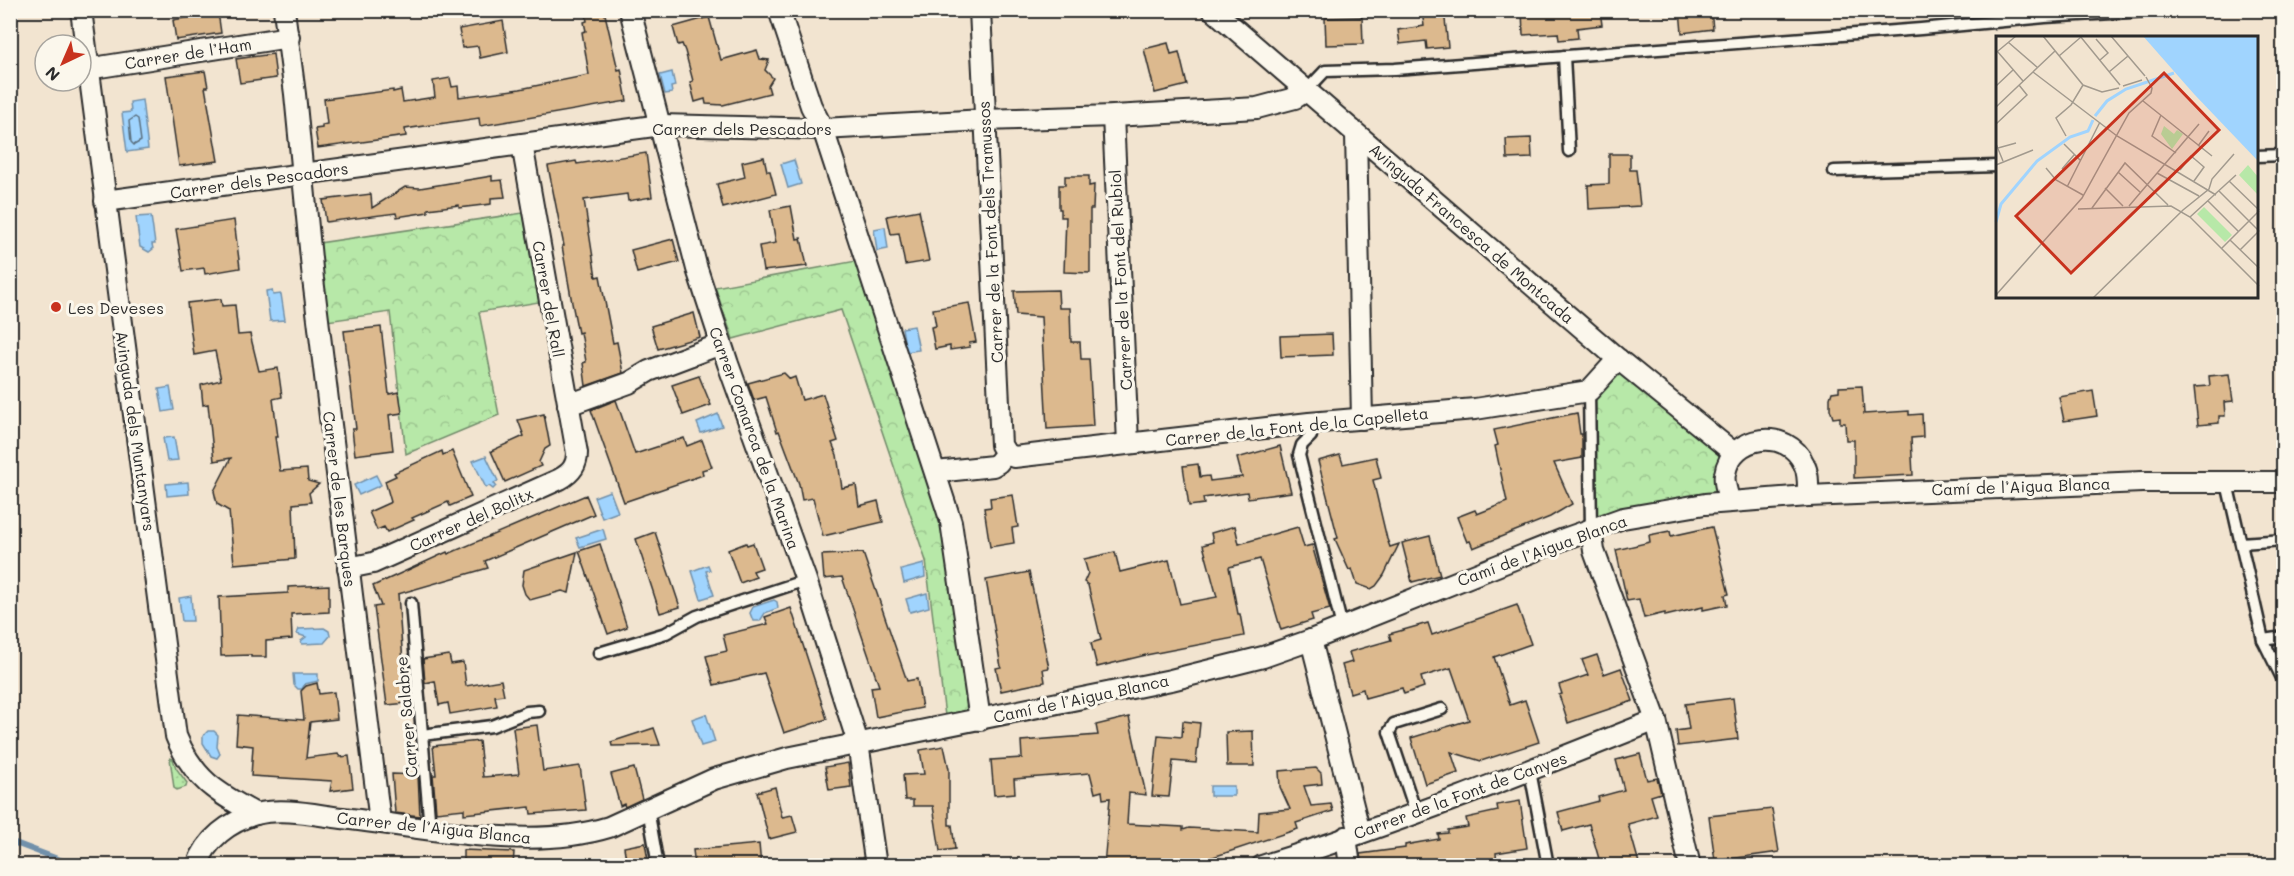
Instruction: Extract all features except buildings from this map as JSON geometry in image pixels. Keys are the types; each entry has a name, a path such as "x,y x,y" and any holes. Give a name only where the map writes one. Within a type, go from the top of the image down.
{"street":[{"name":"Avinguda dels Muntanyars","path":"81,10 83,33"},
{"path":"284,10 289,37 302,175"},
{"name":"Carrer Comarca de la Marina","path":"630,10 694,258 721,345 806,580 858,743 876,866"},
{"path":"779,10 811,106 823,129 953,529 980,720"},
{"name":"Carrer de la Font dels Tramussos","path":"980,10 1001,445 1006,453"},
{"name":"Avinguda Francesca de Montcada","path":"1213,10 1617,359 1734,453"},
{"name":"Carrer de l’Ham","path":"93,68 289,37"},
{"name":"Carrer dels Pescadors","path":"105,201 661,124 823,129 1113,116 1257,108 1295,98 1306,91"},
{"name":"Avinguda dels Muntanyars","path":"90,93 176,736 184,755 200,776 219,792 256,814"},
{"name":"Carrer de la Font del Rubiol","path":"1113,116 1128,443"},
{"path":"1356,134 1362,419"},
{"name":"Carrer del Rall","path":"522,144 577,453"},
{"name":"Carrer de les Barques","path":"302,175 380,822"},
{"path":"568,405 629,383 649,370 721,345"},
{"path":"1589,392 1617,359"},
{"name":"Carrer de la Font de la Capelleta","path":"1006,453 1014,457 1309,423 1475,408 1589,392"},
{"path":"1730,501 1724,476 1727,464 1744,444 1758,439 1772,439 1785,443 1796,452 1804,464 1808,477 1808,496"},
{"name":"Carrer del Bolitx","path":"348,568 373,563 560,479 571,473 577,453"},
{"path":"936,472 993,466 1006,453"},
{"name":"Camí de l’Aigua Blanca","path":"858,743 980,720 1232,666 1311,640 1623,518 1730,501 1808,496 2131,482 2283,482"},
{"path":"1591,529 1594,551 1656,720 1690,866"},
{"path":"1311,640 1353,835 1350,866"},
{"name":"Carrer de la Font de Canyes","path":"1262,866 1530,771 1656,720"},
{"name":"Carrer de l’Aigua Blanca","path":"197,866 202,852 221,831 256,814 285,813 493,836 548,838 592,832 735,771 858,743"}],"lane":[{"path":"1306,91 1325,71 1395,69 1921,29 2045,17 2164,10"},
{"path":"1564,56 1569,151"},
{"path":"2258,156 2283,155"},
{"path":"1834,171 1996,166"},
{"path":"1589,392 1591,529"},
{"path":"1309,423 1311,436 1302,445 1299,455 1342,627"},
{"path":"2227,483 2264,640 2283,682"},
{"path":"2241,543 2283,540"},
{"path":"599,653 666,633 697,616 806,580"},
{"name":"Carrer Salabre","path":"411,603 430,829"},
{"path":"2264,640 2283,637"},
{"path":"1416,813 1389,732 1394,724 1442,709"},
{"path":"422,735 492,726 527,712 539,711"},
{"path":"1530,771 1548,866"},
{"path":"648,809 658,866"}],"green space":[{"path":"523,213 539,302 479,312 499,415 406,454 390,312 327,321 319,243"},
{"path":"856,261 944,520 972,710 945,716 926,561 841,310 733,339 715,287"},
{"path":"1618,362 1731,453 1726,499 1593,526 1591,393"},
{"path":"170,758 173,759 176,768 187,783 186,787 177,790 174,788"}],"water":[{"path":"672,72 675,86 671,87 672,93 665,94 660,75"},
{"path":"142,100 148,149 127,152 122,113 131,112 130,102"},
{"path":"794,160 801,184 788,188 781,164"},
{"path":"151,216 155,244 152,244 153,249 149,252 140,247 136,217"},
{"path":"885,227 888,249 877,251 874,229"},
{"path":"272,290 273,295 281,294 285,320 270,321 266,291"},
{"path":"914,326 919,350 906,352 902,328"},
{"path":"170,387 174,410 163,412 159,389"},
{"path":"718,414 722,426 701,433 697,423"},
{"path":"174,437 178,460 167,461 163,438"},
{"path":"486,456 498,481 494,483 496,486 493,489 489,486 486,488 473,461"},
{"path":"376,475 381,485 359,495 354,485"},
{"path":"188,482 189,494 167,496 166,484"},
{"path":"610,491 618,512 602,518 594,497"},
{"path":"603,529 606,539 580,547 576,538"},
{"path":"924,564 925,577 904,583 901,570"},
{"path":"708,565 710,570 706,571 714,595 701,599 692,571"},
{"path":"927,593 929,607 910,612 906,599"},
{"path":"191,596 193,621 182,621 179,598"},
{"path":"774,600 778,608 765,613 760,621 753,621 750,613 753,607"},
{"path":"324,628 329,631 330,636 324,643 302,644 301,641 306,637 297,634 299,629"},
{"path":"293,674 318,674 318,681 305,684 302,689 298,689 294,685"},
{"path":"706,714 715,742 701,746 692,719"},
{"path":"208,731 214,731 218,735 217,747 220,754 217,758 211,756 203,743 203,736"},
{"path":"1210,786 1234,786 1234,796 1210,796"}],"waterway":[{"path":"10,841 76,866"}],"place":[{"name":"Les Deveses","path":"56,307"}]}
